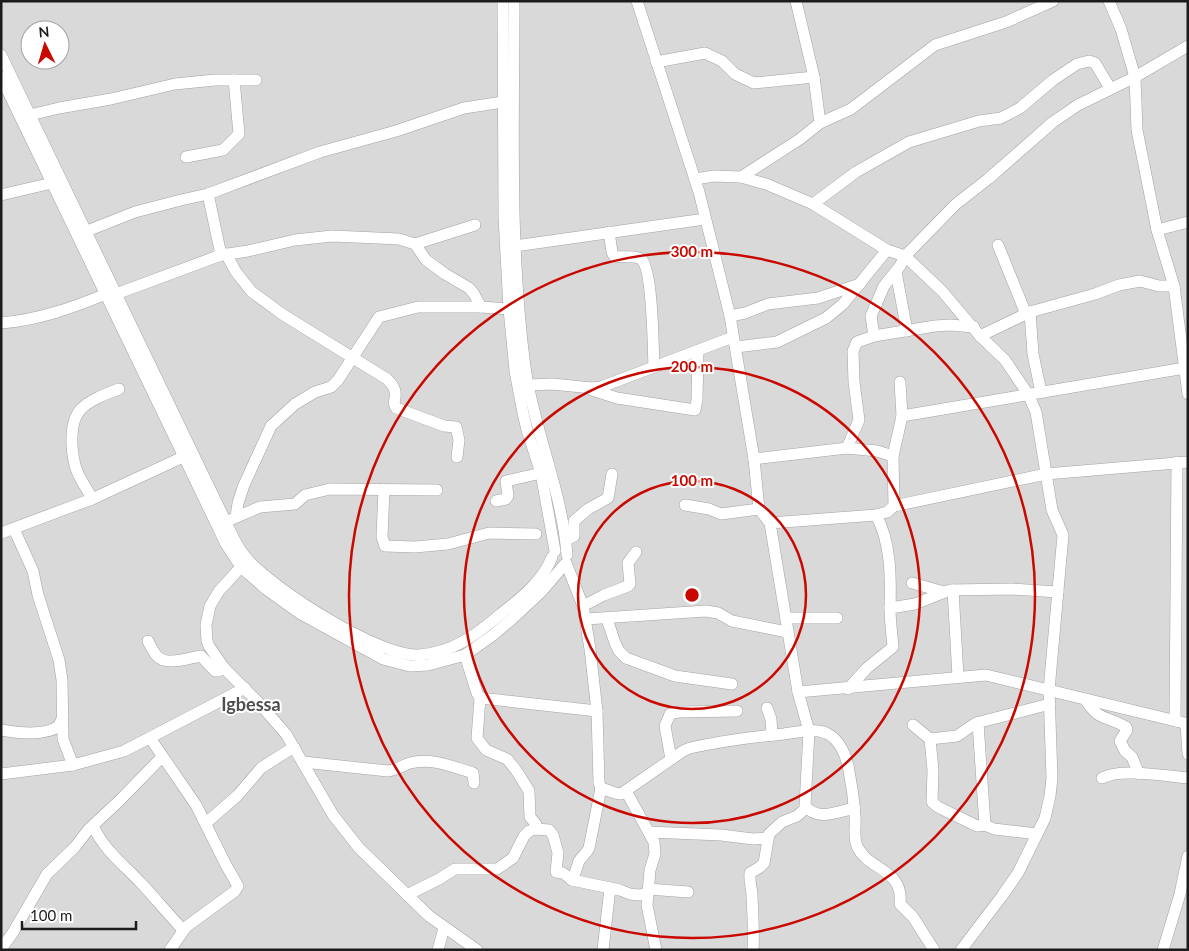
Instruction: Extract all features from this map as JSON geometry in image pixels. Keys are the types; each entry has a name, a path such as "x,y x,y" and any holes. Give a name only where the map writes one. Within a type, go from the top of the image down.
{"street":[{"path":"1,77 52,183 231,520 234,539 248,560 271,580 363,638 386,649 414,656 431,654 459,645 484,630 533,586 546,570 553,554 541,473 523,413 515,371 509,309 504,217 504,1"},
{"path":"1,55 88,231 111,294 183,457 226,544 241,567 266,589 301,614 383,659 404,665 428,665 465,655 493,635 542,591 566,561 566,540 553,479 537,426 529,385 519,303 515,246 513,139 514,1"},
{"path":"637,1 695,179 730,316 754,459 759,509 770,522 798,692 809,731 804,803 806,808 813,812 829,815 855,808"},
{"path":"796,1 814,77 820,123"},
{"path":"741,177 800,139 820,123 851,109 935,45 1006,22 1053,1"},
{"path":"1109,1 1121,29 1134,77 1137,130 1157,230 1174,286 1188,394"},
{"path":"874,336 871,316 884,286 896,272 905,256 956,204 988,179 1053,122 1078,105 1134,77 1188,46"},
{"path":"656,62 705,53 722,61 735,74 754,83 814,77"},
{"path":"813,204 856,172 909,142 979,121 1000,118 1011,114 1053,80 1084,61 1095,63 1110,88"},
{"path":"186,157 223,150 239,134 234,80"},
{"path":"30,114 111,100 175,84 256,80"},
{"path":"88,231 135,212 208,194 320,152 464,108 503,102"},
{"path":"695,179 724,176 741,177 766,184 813,204 887,250 905,256 942,291 977,332 1005,360 1028,394 1036,412 1052,510 1063,535 1050,690 1052,778 1050,796 1045,818 1018,873 961,950"},
{"path":"1,196 52,183"},
{"path":"208,194 224,255 252,292 282,314 352,359 382,375 397,394 394,403 396,408 444,426 456,427 459,440 457,457"},
{"path":"515,246 705,219"},
{"path":"1157,230 1188,222"},
{"path":"1,323 30,320 50,315 224,255 295,240 332,236 399,239 415,244 475,225"},
{"path":"609,232 614,256 638,258 644,264 652,304 654,366"},
{"path":"415,244 426,260 469,288 481,307"},
{"path":"998,245 1028,313 1033,354 1041,392"},
{"path":"529,385 552,384 592,388 606,385 698,351 734,342 777,342 826,318 843,304 887,250"},
{"path":"896,272 907,331"},
{"path":"847,448 859,420 854,382 853,351 857,342 874,336 944,325 977,332 1028,313 1130,283 1144,281 1159,286 1174,286"},
{"path":"730,316 768,304 818,298 861,283"},
{"path":"231,520 244,485 271,426 294,404 315,392 331,387 338,380 379,317 418,306 509,309"},
{"path":"592,388 592,390 617,398 695,410 698,351"},
{"path":"902,416 1185,368"},
{"path":"894,506 893,456 902,416 900,382"},
{"path":"92,499 75,467 73,425 78,413 89,403 119,389"},
{"path":"754,459 847,448 877,451 893,456"},
{"path":"1,533 92,499 183,457"},
{"path":"770,522 876,515 887,512 894,506 1046,474 1182,462 1183,723 1188,754"},
{"path":"496,501 506,499 508,496 506,481 541,473"},
{"path":"566,540 574,536 574,521 588,509 608,498 612,474"},
{"path":"384,489 382,537 385,546 415,547 448,544 489,534 536,534"},
{"path":"231,520 260,507 295,504 305,495 323,490 437,490"},
{"path":"684,505 709,509 721,514 759,509"},
{"path":"848,689 867,668 890,651 892,647 891,599 886,541 881,523 876,515"},
{"path":"14,529 33,571 38,595 59,660 62,680 63,739 73,765"},
{"path":"553,554 562,550 583,606 594,677 597,712 599,783 601,788 589,848 580,860 572,880"},
{"path":"583,606 604,595 628,586 630,580 628,563 636,552"},
{"path":"241,567 219,591 210,606 207,616 207,641 224,668 282,729 304,762 333,815 359,848 429,916 477,950"},
{"path":"912,583 949,591 995,589 1058,592"},
{"path":"890,608 915,604 949,591"},
{"path":"949,591 958,678"},
{"path":"586,619 718,612 732,622 787,632"},
{"path":"607,618 619,652 626,658 675,676 732,684"},
{"path":"786,618 837,618"},
{"path":"148,641 161,659 171,661 201,656 216,670 224,668"},
{"path":"465,655 480,698 477,738 486,750 507,759 516,770 529,791 530,817 536,824 536,829"},
{"path":"798,692 848,689 979,675 995,676 1183,723"},
{"path":"1,774 73,765 124,751 245,688"},
{"path":"480,698 597,712"},
{"path":"1085,699 1094,712 1105,719 1126,726 1127,730 1120,742 1125,751 1132,757 1139,774"},
{"path":"930,739 957,736 978,722 1050,704"},
{"path":"767,708 771,719 772,735"},
{"path":"671,759 665,726 670,714 679,712 737,711"},
{"path":"1,730 28,732 51,730 59,726 62,716"},
{"path":"978,722 985,825"},
{"path":"913,725 930,739 933,770 932,802 938,807 978,826 985,825 994,829 1037,834"},
{"path":"601,788 615,794 621,794 682,751 690,748 731,739 809,731 826,733 832,737 845,754 855,808 855,839 858,849 894,878 899,892 900,904 914,917 934,950"},
{"path":"150,738 196,805 238,886 235,891 183,930 170,950"},
{"path":"206,824 238,795 261,768 294,747"},
{"path":"1,949 12,934 47,874 75,847 84,834 162,757"},
{"path":"304,762 388,771 396,770 412,762 437,762 472,773 474,783"},
{"path":"1102,778 1112,774 1188,778"},
{"path":"626,791 654,842 655,854 650,870 647,905 656,950"},
{"path":"753,950 754,924 752,892 749,884 750,873 764,863 769,834 782,822 797,816 806,808"},
{"path":"93,826 97,835 114,857 140,882 183,930"},
{"path":"407,895 455,869 497,869 513,858 524,836 529,831 536,829 549,830 553,835 558,853 556,872 562,873 572,880 639,895 648,891 688,892"},
{"path":"648,832 721,835 754,839 767,838"},
{"path":"1163,950 1180,894 1188,856"},
{"path":"603,950 610,888"},
{"path":"438,950 444,928"}],"shaded area":[{"path":"1,1 1188,1 1188,950 1,950"}],"district":[{"name":"Igbessa","path":"251,705"}]}
